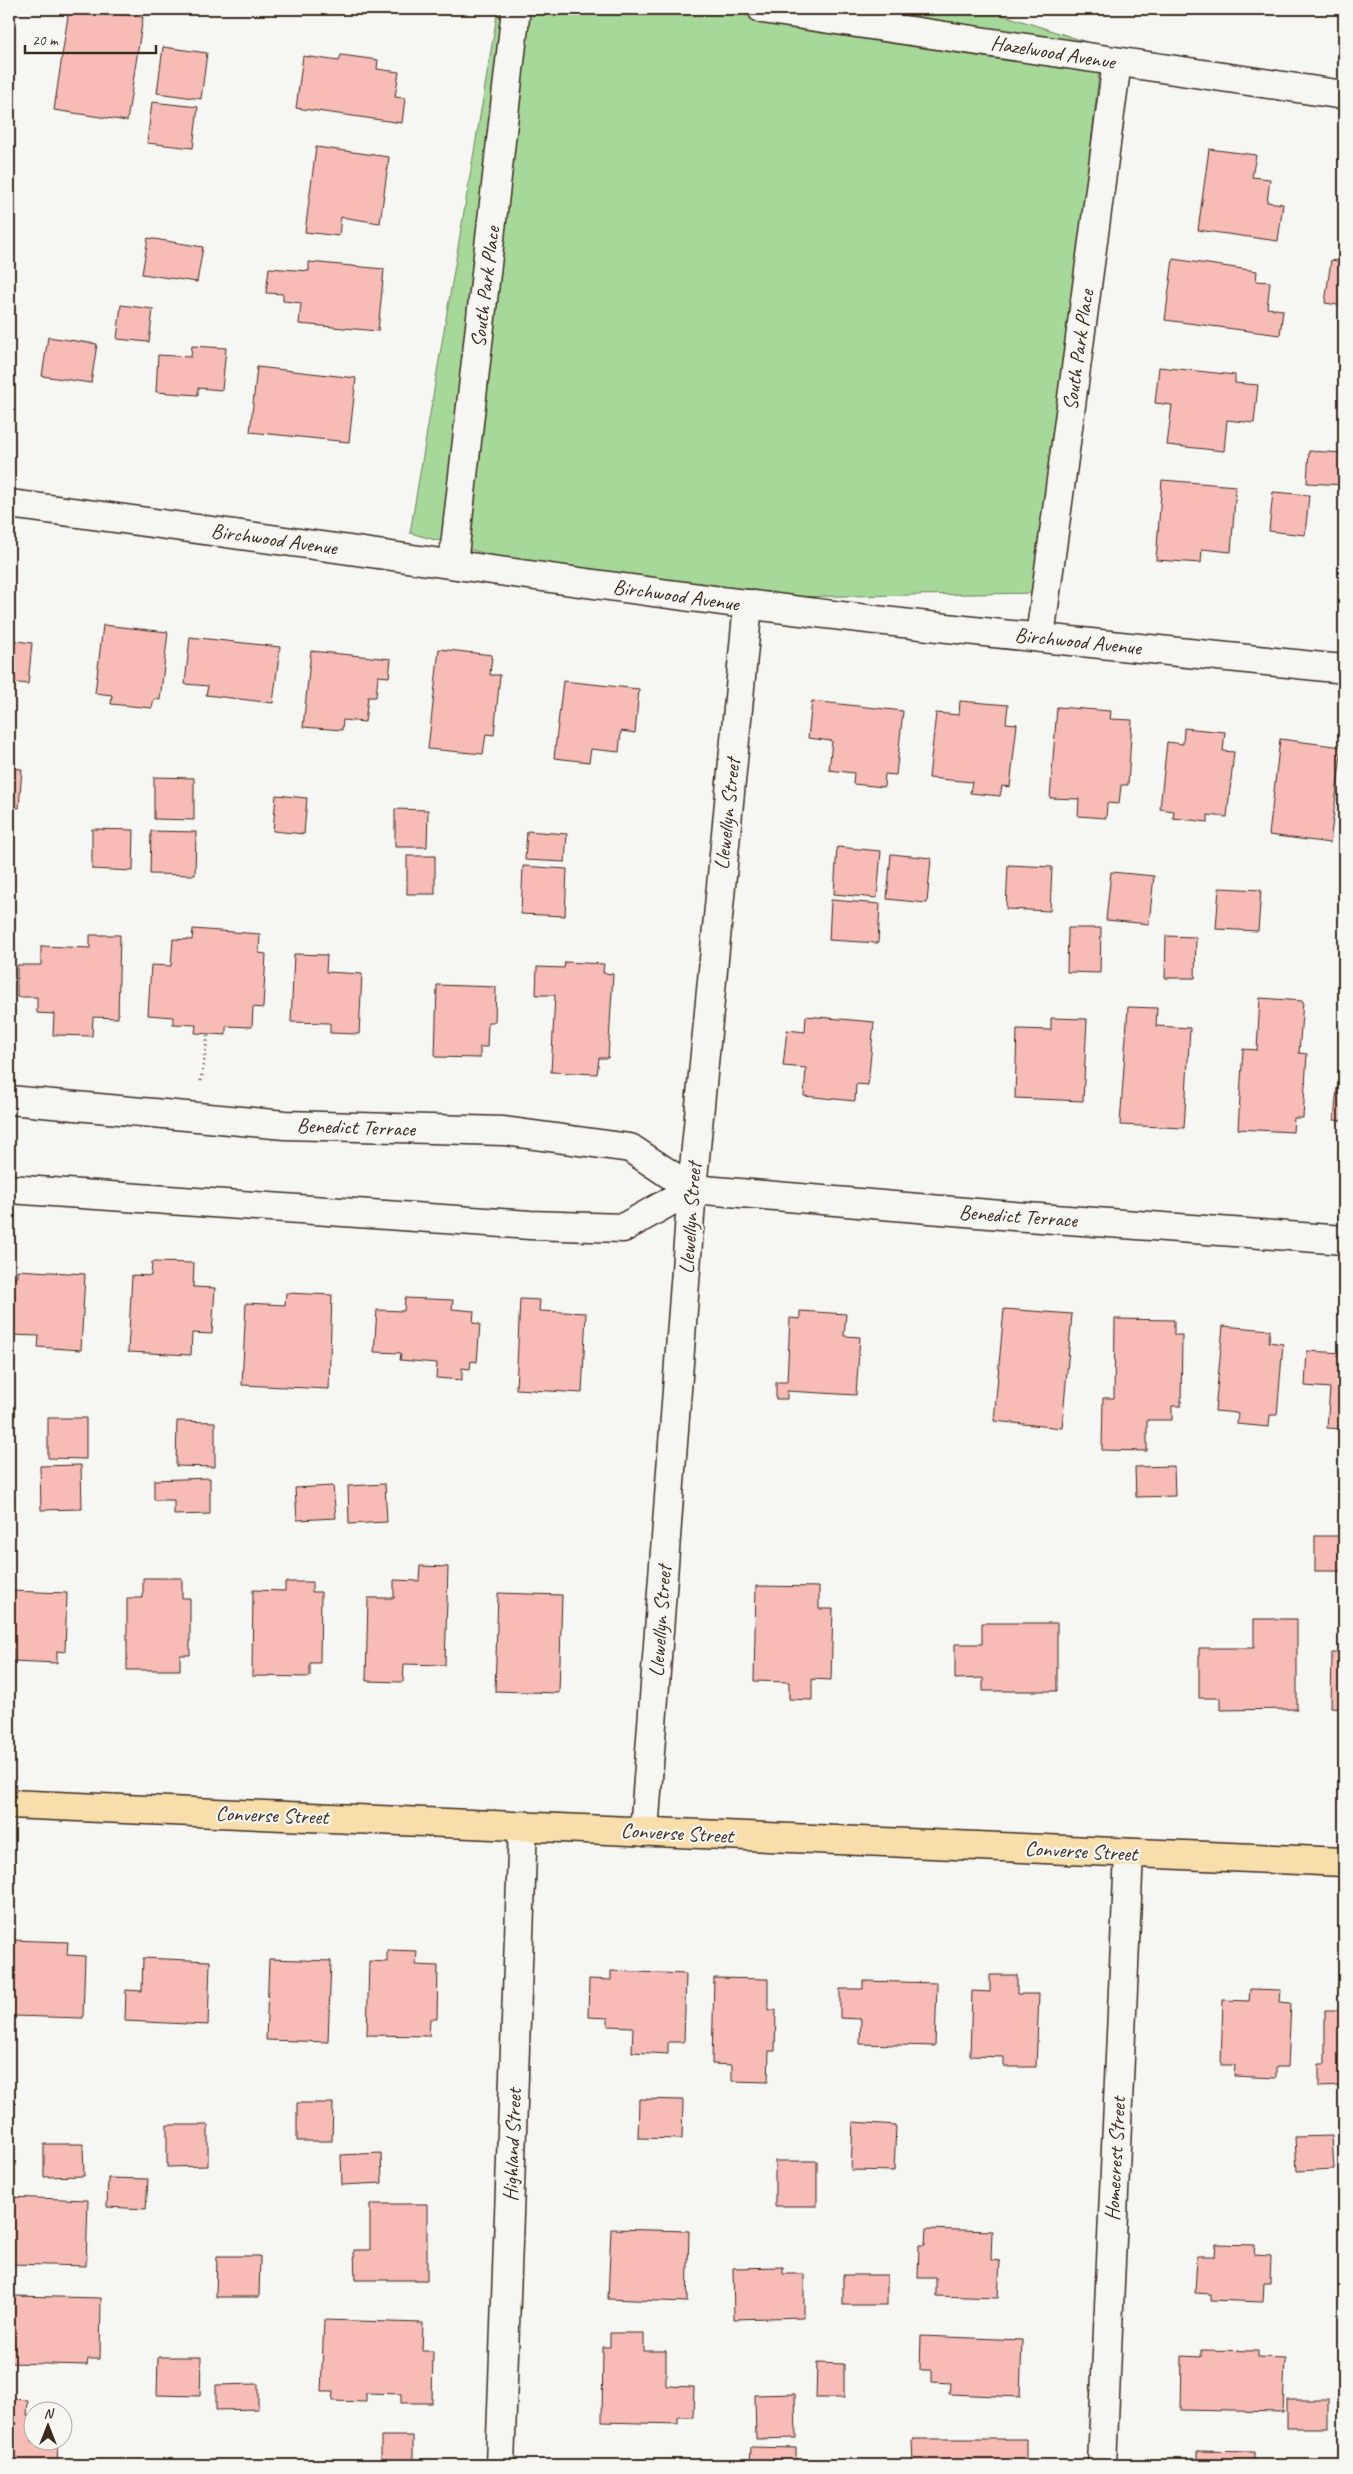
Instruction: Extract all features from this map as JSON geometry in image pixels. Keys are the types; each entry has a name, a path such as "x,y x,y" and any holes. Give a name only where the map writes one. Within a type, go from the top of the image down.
{"main road":[{"name":"Converse Street","path":"9,1804 1344,1862"}],"street":[{"name":"South Park Place","path":"453,564 516,9"},
{"name":"Hazelwood Avenue","path":"762,9 833,14 1117,62 1344,95"},
{"name":"South Park Place","path":"1040,637 1117,62"},
{"name":"Birchwood Avenue","path":"9,504 214,530 748,604 1344,669"},
{"name":"Llewellyn Street","path":"644,1832 692,1189 748,604"},
{"name":"Benedict Terrace","path":"9,1100 286,1125 504,1131 630,1148 692,1189 1013,1216 1344,1240"},
{"path":"9,1189 530,1225 622,1228 692,1189"},
{"name":"Highland Street","path":"500,2465 523,1825"},
{"name":"Homecrest Street","path":"1102,2465 1129,1853"}],"path":[{"path":"197,1118 208,1034"}],"green space":[{"path":"498,9 985,9 1102,47 1040,593 651,599 410,533"}],"building":[{"path":"69,9 84,9 143,17 127,121 54,110"},
{"path":"163,47 207,53 201,99 157,93"},
{"path":"341,55 378,60 377,69 399,72 395,97 405,98 402,123 296,108 303,56 339,61"},
{"path":"152,102 198,107 193,148 147,143"},
{"path":"316,147 389,157 380,223 341,217 339,236 305,232"},
{"path":"1209,149 1256,155 1252,177 1270,179 1267,202 1283,204 1278,241 1198,230"},
{"path":"148,238 203,247 197,282 142,274"},
{"path":"1173,259 1257,271 1256,281 1270,282 1267,308 1283,310 1280,335 1165,320"},
{"path":"1331,260 1344,262 1344,306 1325,303"},
{"path":"309,262 384,269 378,331 299,324 301,303 283,301 283,294 266,293 269,268 309,271"},
{"path":"121,305 153,309 149,342 117,339"},
{"path":"48,337 97,344 91,383 42,376"},
{"path":"192,346 226,348 222,390 198,388 198,395 156,392 158,355 191,357"},
{"path":"257,367 356,378 349,442 250,432"},
{"path":"1159,367 1235,375 1235,383 1258,385 1254,423 1227,420 1224,451 1167,445 1172,405 1155,403"},
{"path":"1309,451 1344,453 1344,485 1307,483"},
{"path":"1162,480 1236,486 1231,552 1202,549 1201,563 1156,560"},
{"path":"1273,492 1309,495 1305,535 1269,531"},
{"path":"103,625 168,632 160,700 154,699 152,708 111,704 112,695 95,693"},
{"path":"190,637 280,647 273,703 206,695 208,686 185,684"},
{"path":"9,640 32,643 28,684 9,682"},
{"path":"439,649 492,655 490,675 500,675 494,735 486,734 483,754 428,749"},
{"path":"311,651 391,659 389,677 378,676 376,697 368,697 365,722 343,720 342,730 303,727"},
{"path":"563,681 639,689 635,733 621,731 619,752 591,749 589,762 554,758"},
{"path":"812,701 903,711 896,775 885,774 884,787 853,784 854,773 829,770 832,741 808,738"},
{"path":"960,701 1008,705 1006,723 1017,724 1010,787 1002,786 1000,796 970,793 972,782 929,778 936,713 959,715"},
{"path":"1057,707 1111,711 1110,719 1132,720 1128,785 1121,785 1119,804 1107,803 1106,818 1078,816 1079,799 1050,798"},
{"path":"1184,728 1225,732 1223,751 1234,752 1227,817 1208,815 1208,822 1173,818 1174,811 1160,809 1167,742 1183,744"},
{"path":"1280,739 1342,747 1330,843 1269,835"},
{"path":"9,768 22,769 19,808 9,807"},
{"path":"154,777 194,778 194,820 154,819"},
{"path":"276,795 307,798 304,834 273,831"},
{"path":"395,809 428,810 427,847 395,847"},
{"path":"9,816 15,817 12,861 9,860"},
{"path":"92,829 134,830 133,871 92,869"},
{"path":"151,831 196,832 195,875 150,874"},
{"path":"527,831 567,834 565,862 525,860"},
{"path":"837,847 881,851 877,898 834,894"},
{"path":"891,854 931,858 927,903 887,899"},
{"path":"407,856 435,856 435,894 407,894"},
{"path":"1008,865 1052,867 1050,911 1006,909"},
{"path":"523,866 567,869 565,916 521,914"},
{"path":"1111,872 1154,876 1149,924 1106,920"},
{"path":"1219,888 1261,890 1258,931 1216,929"},
{"path":"831,900 880,904 878,943 829,940"},
{"path":"1068,928 1101,928 1100,973 1067,972"},
{"path":"193,929 260,934 259,953 266,954 263,1008 253,1007 252,1027 226,1026 226,1035 195,1033 196,1025 173,1024 173,1017 148,1015 151,965 171,966 173,939 192,940"},
{"path":"90,935 120,935 118,1018 93,1017 92,1036 53,1035 54,1014 37,1013 37,997 17,997 17,965 41,965 41,946 90,948"},
{"path":"1166,936 1196,937 1195,978 1165,978"},
{"path":"294,954 327,955 326,972 362,974 359,1034 330,1033 330,1023 291,1022"},
{"path":"565,962 604,964 603,973 613,974 608,1058 599,1058 597,1074 551,1072 555,995 536,995 537,967 564,968"},
{"path":"437,985 496,987 495,1022 488,1022 487,1047 480,1047 480,1058 435,1057"},
{"path":"1260,998 1303,1001 1299,1053 1307,1054 1303,1118 1294,1118 1293,1132 1238,1129 1243,1049 1257,1050"},
{"path":"1128,1007 1157,1008 1156,1026 1190,1028 1184,1128 1120,1125"},
{"path":"806,1016 874,1022 868,1085 856,1084 855,1101 804,1096 806,1068 783,1066 787,1030 805,1032"},
{"path":"1051,1018 1087,1019 1083,1101 1015,1098 1017,1029 1051,1030"},
{"path":"1337,1088 1344,1088 1344,1121 1334,1120"},
{"path":"152,1262 194,1263 193,1287 215,1288 212,1334 192,1333 191,1355 128,1352 132,1275 151,1276"},
{"path":"17,1270 85,1274 81,1350 38,1347 39,1336 12,1335 13,1314 9,1314 9,1277 17,1277"},
{"path":"286,1293 332,1295 329,1389 242,1385 246,1303 285,1305"},
{"path":"405,1298 453,1300 452,1309 474,1311 473,1323 480,1324 477,1362 471,1361 470,1369 462,1368 462,1380 436,1378 437,1363 400,1360 401,1353 374,1352 377,1310 404,1311"},
{"path":"520,1299 540,1300 539,1311 586,1313 582,1393 516,1389"},
{"path":"1004,1309 1072,1314 1062,1428 994,1421"},
{"path":"800,1311 846,1314 844,1336 860,1337 856,1395 787,1391 787,1399 776,1399 776,1382 787,1382 790,1318 800,1319"},
{"path":"1115,1319 1174,1320 1174,1335 1182,1335 1181,1406 1172,1406 1172,1420 1147,1420 1147,1451 1102,1450 1103,1398 1114,1398"},
{"path":"1223,1326 1270,1330 1269,1342 1283,1344 1277,1415 1270,1415 1269,1427 1237,1424 1238,1413 1215,1411"},
{"path":"1307,1351 1344,1353 1344,1429 1327,1428 1330,1388 1305,1386"},
{"path":"48,1418 86,1418 86,1459 48,1458"},
{"path":"177,1421 215,1422 215,1467 176,1466"},
{"path":"81,1465 82,1509 41,1510 40,1466"},
{"path":"1174,1466 1175,1496 1136,1497 1135,1467"},
{"path":"210,1478 210,1514 174,1515 174,1500 154,1500 154,1480"},
{"path":"385,1484 387,1522 349,1524 348,1486"},
{"path":"333,1486 336,1518 297,1520 295,1488"},
{"path":"1315,1536 1344,1536 1344,1571 1315,1571"},
{"path":"420,1566 448,1567 445,1665 404,1664 403,1682 366,1681 368,1598 394,1598 394,1580 419,1581"},
{"path":"143,1578 182,1578 182,1598 190,1598 190,1655 180,1655 180,1670 127,1670 127,1598 143,1598"},
{"path":"285,1582 312,1582 312,1592 321,1592 320,1663 310,1663 310,1677 252,1676 253,1590 285,1591"},
{"path":"756,1586 819,1587 819,1609 833,1609 831,1680 812,1679 812,1700 789,1699 789,1682 754,1681"},
{"path":"9,1591 67,1593 65,1652 57,1651 57,1663 13,1661 13,1649 9,1649"},
{"path":"498,1593 562,1595 559,1693 495,1691"},
{"path":"1254,1619 1297,1619 1297,1709 1220,1710 1220,1698 1199,1698 1199,1648 1254,1648"},
{"path":"982,1623 1057,1623 1057,1691 983,1691 983,1678 955,1679 955,1644 982,1644"},
{"path":"1332,1653 1344,1653 1344,1708 1331,1707"},
{"path":"9,1940 68,1942 67,1955 85,1956 83,2018 12,2016 13,1973 9,1973"},
{"path":"387,1950 417,1951 416,1965 438,1966 437,2019 430,2019 429,2036 367,2035 369,1961 387,1962"},
{"path":"143,1958 210,1961 208,2025 125,2021 126,1990 142,1991"},
{"path":"269,1959 331,1961 328,2042 266,2040"},
{"path":"611,1971 686,1974 684,2042 668,2042 668,2054 632,2052 633,2027 608,2026 608,2018 588,2017 589,1979 611,1980"},
{"path":"990,1975 1017,1975 1017,1994 1039,1994 1036,2067 1004,2067 1004,2057 970,2056 972,1991 990,1992"},
{"path":"714,1978 768,1979 768,2010 776,2010 775,2051 769,2051 768,2082 732,2081 732,2065 712,2064"},
{"path":"863,1981 937,1983 935,2046 860,2044 861,2019 840,2018 840,1989 863,1989"},
{"path":"1250,1989 1281,1990 1280,2002 1291,2003 1288,2067 1276,2067 1276,2078 1234,2076 1235,2065 1221,2065 1223,2000 1249,2001"},
{"path":"1325,2010 1344,2010 1344,2086 1319,2087 1319,2064 1325,2064"},
{"path":"639,2099 683,2100 682,2139 638,2138"},
{"path":"297,2103 333,2103 332,2141 297,2141"},
{"path":"853,2122 896,2125 894,2171 851,2170"},
{"path":"167,2125 208,2125 208,2166 167,2167"},
{"path":"1332,2136 1334,2169 1297,2171 1295,2137"},
{"path":"44,2144 83,2144 84,2176 44,2177"},
{"path":"381,2153 382,2183 342,2185 341,2155"},
{"path":"775,2161 817,2161 817,2206 775,2206"},
{"path":"108,2178 148,2179 146,2209 107,2207"},
{"path":"9,2197 88,2200 86,2266 9,2264"},
{"path":"370,2204 427,2204 427,2280 355,2280 354,2250 370,2250"},
{"path":"611,2229 689,2231 687,2302 608,2299"},
{"path":"926,2229 992,2231 991,2260 1000,2261 998,2298 936,2296 936,2278 918,2278 919,2245 925,2245"},
{"path":"1216,2244 1255,2245 1254,2255 1271,2256 1270,2283 1264,2283 1263,2302 1211,2300 1211,2294 1195,2293 1197,2256 1215,2256"},
{"path":"217,2256 260,2256 259,2297 216,2297"},
{"path":"783,2267 783,2274 804,2274 804,2317 734,2319 733,2268"},
{"path":"843,2275 887,2275 887,2305 843,2305"},
{"path":"14,2296 101,2298 100,2359 88,2359 87,2365 10,2363 9,2318 13,2318"},
{"path":"324,2320 423,2323 422,2351 433,2351 432,2403 401,2403 401,2394 366,2393 366,2402 332,2401 333,2392 321,2392"},
{"path":"610,2333 644,2333 644,2351 666,2351 666,2386 694,2387 693,2417 678,2417 678,2424 602,2422 603,2347 610,2347"},
{"path":"921,2336 1022,2340 1020,2397 949,2394 950,2383 932,2382 932,2370 920,2370"},
{"path":"1201,2350 1258,2351 1258,2357 1285,2358 1283,2412 1181,2410 1182,2356 1201,2357"},
{"path":"158,2357 201,2357 200,2396 157,2395"},
{"path":"817,2363 844,2364 844,2398 816,2398"},
{"path":"258,2384 258,2409 216,2410 216,2385"},
{"path":"795,2394 796,2438 756,2439 755,2395"},
{"path":"9,2399 28,2400 28,2402 22,2402 22,2452 58,2452 57,2465 9,2465"},
{"path":"1287,2400 1328,2400 1328,2428 1287,2428"},
{"path":"381,2436 413,2436 413,2465 362,2465 362,2459 381,2459"},
{"path":"912,2439 1026,2439 1026,2465 913,2465"},
{"path":"751,2447 796,2448 796,2465 750,2465"},
{"path":"1197,2451 1254,2452 1254,2465 1197,2465"}]}
